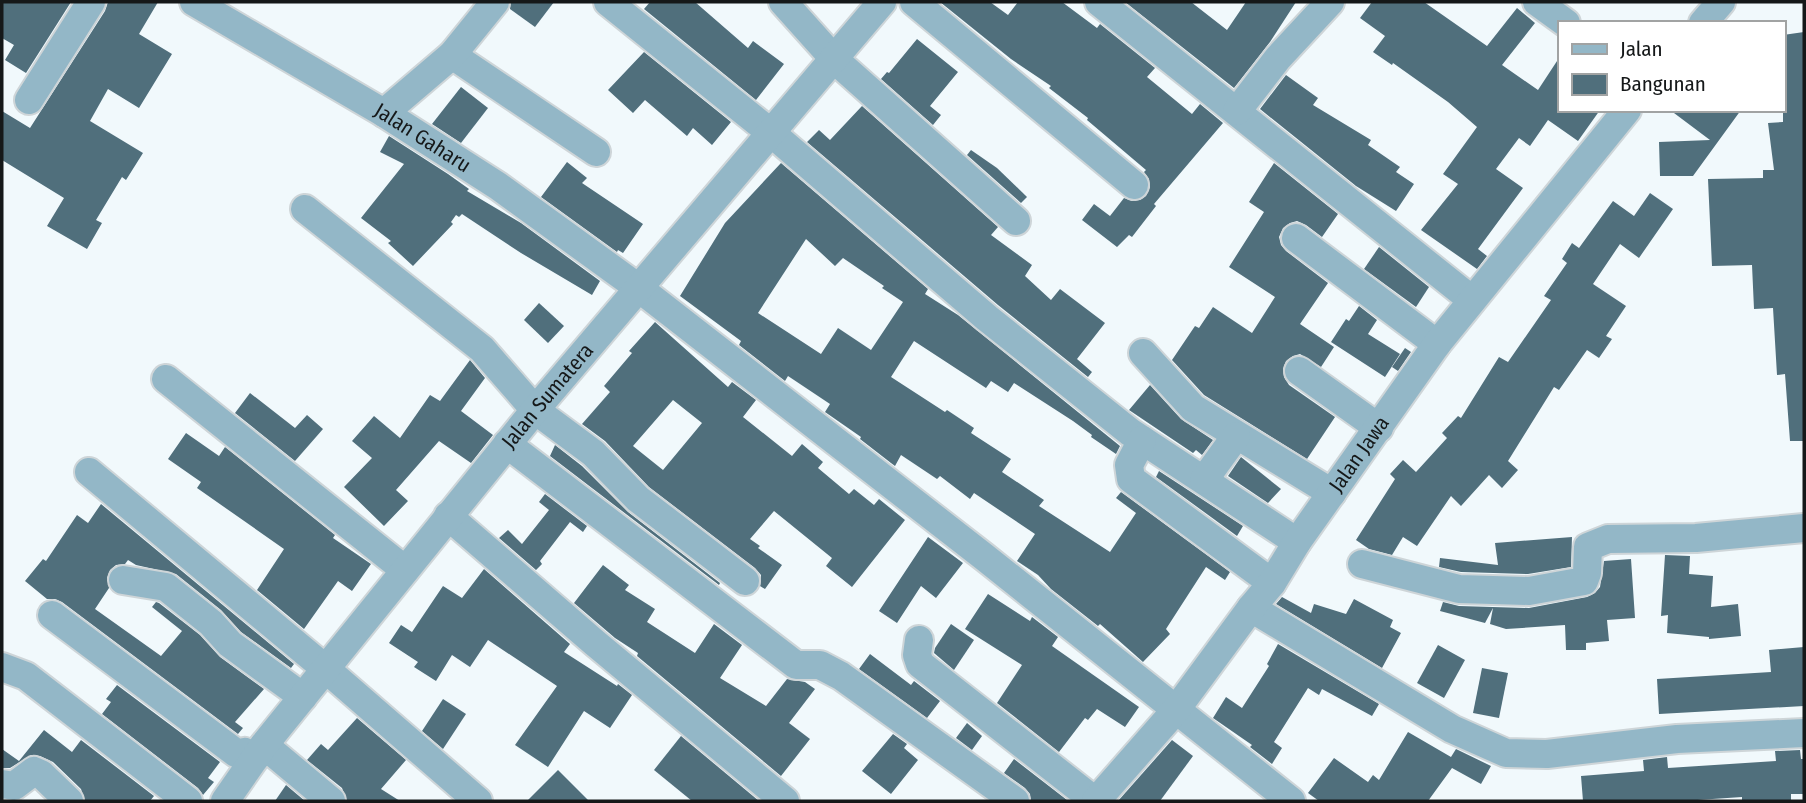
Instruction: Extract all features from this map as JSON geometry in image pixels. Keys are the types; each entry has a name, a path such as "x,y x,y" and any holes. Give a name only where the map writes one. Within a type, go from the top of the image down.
{"street":[{"path":"29,100 90,2"},
{"path":"384,113 452,55 495,2"},
{"path":"608,2 770,132 987,318 1142,440 1297,542"},
{"path":"783,2 835,60 1016,221"},
{"path":"914,2 1133,185"},
{"path":"1099,2 1472,300"},
{"path":"1237,111 1278,58 1330,2"},
{"path":"1537,2 1563,21"},
{"path":"1705,21 1721,2"},
{"name":"Jalan Gaharu","path":"204,4 498,186 639,289 983,556 1291,801"},
{"name":"Jalan Sumatera","path":"225,801 260,751 507,444 770,132 835,60 868,7"},
{"path":"452,55 596,152"},
{"name":"Jalan Jawa","path":"1096,801 1175,711 1272,583 1297,542 1437,344 1625,112"},
{"path":"305,209 482,349 535,410 593,453 638,499 745,581"},
{"path":"1296,238 1437,344"},
{"path":"1143,353 1193,408 1332,494"},
{"path":"1299,370 1378,428"},
{"path":"166,379 405,570"},
{"path":"1204,480 1236,436"},
{"path":"1142,440 1129,465 1131,479 1272,583"},
{"path":"507,444 796,664 820,665 841,676 1015,801"},
{"path":"89,472 456,779 478,801"},
{"path":"449,516 595,643 785,801"},
{"path":"1362,564 1459,589 1529,591 1584,580 1587,573 1588,547 1608,539 1696,538 1804,528"},
{"path":"123,580 166,587 211,623 230,644 303,697"},
{"path":"1251,608 1452,729 1506,753 1547,754 1677,739 1804,733"},
{"path":"52,615 236,753 241,755 260,751 331,801"},
{"path":"919,640 917,655 920,664 1096,801"},
{"path":"2,667 26,676 188,801"},
{"path":"2,784 14,786 34,771 41,774 69,801"}],"building":[{"path":"2,2 71,2 26,73 5,60 14,45 2,38"},
{"path":"108,2 158,2 139,34 172,54 139,108 108,89 90,121 143,153 126,180 122,177 96,220 102,223 87,249 47,226 64,198 2,160 2,111 30,128 105,11"},
{"path":"511,2 554,2 535,27 510,9"},
{"path":"650,2 695,2 748,48 753,41 784,64 756,100 644,9"},
{"path":"940,2 990,2 1008,15 1018,2 1062,2 1097,28 1100,24 1155,68 1147,77 1192,114 1200,104 1223,123 1154,204 1156,206 1132,237 1129,235 1117,247 1082,220 1094,204 1110,216 1124,198 1132,201 1146,196 1150,187 1144,172 1146,170 1087,120 1088,118 1049,88 1051,86 1011,59"},
{"path":"1125,2 1191,2 1227,30 1246,2 1296,2 1270,42 1234,88"},
{"path":"1372,2 1424,2 1487,46 1517,8 1535,23 1502,65 1538,90 1558,60 1558,112 1599,112 1578,141 1548,120 1530,146 1519,138 1496,169 1523,188 1478,249 1487,256 1477,269 1421,230 1458,184 1443,174 1477,127 1448,102 1373,52 1385,36 1360,18"},
{"path":"1804,32 1804,441 1790,441 1785,374 1777,375 1773,308 1754,309 1752,265 1712,266 1708,179 1763,178 1763,170 1774,170 1768,123 1783,122 1785,112 1785,35"},
{"path":"917,39 958,72 930,106 941,115 933,125 881,79"},
{"path":"644,52 731,122 712,145 693,128 687,136 645,100 633,113 608,90"},
{"path":"1286,75 1318,98 1313,105 1371,140 1368,145 1400,167 1396,172 1414,184 1396,211 1356,186 1260,109"},
{"path":"461,87 488,108 461,143 432,124"},
{"path":"862,106 998,227 991,235 1032,265 1025,276 1051,300 1060,289 1105,323 1077,359 1092,372 1088,377 998,305 807,142 819,130 830,140"},
{"path":"1673,112 1740,112 1693,176 1660,176 1659,142 1710,140"},
{"path":"389,136 448,174 469,189 467,191 521,223 600,281 592,295 462,214 459,217 456,215 451,222 453,224 413,266 388,243 391,241 361,218 404,164 380,152"},
{"path":"971,150 997,168 1027,197 1021,203 967,155"},
{"path":"567,162 587,178 582,183 643,224 623,253 618,250 617,252 541,197"},
{"path":"781,163 928,289 925,294 958,315 1120,446 1116,454 1073,421 1014,383 1008,392 991,381 986,388 914,341 891,377 974,428 971,433 1011,459 1002,472 1044,500 1039,506 1110,552 1136,513 1116,498 1121,492 1230,572 1225,580 1206,567 1166,629 1170,634 1143,662 1100,624 1098,626 1051,589 1038,575 1017,561 1035,534 974,493 970,499 940,476 937,479 901,455 895,466 860,439 861,437 825,412 830,404 788,376 785,381 739,345 741,341 680,296 725,223","holes":["806,239 835,266 843,258 903,302 871,350 838,328 821,354 758,313"]},
{"path":"1274,163 1338,214 1322,237 1297,221 1283,228 1279,237 1286,251 1328,283 1300,324 1334,347 1321,367 1300,354 1286,361 1283,369 1289,385 1335,417 1307,459 1204,395 1172,360 1195,326 1199,328 1213,307 1252,333 1275,297 1229,267 1264,212 1249,202"},
{"path":"1650,193 1673,209 1639,258 1620,244 1593,284 1626,306 1606,336 1612,339 1599,358 1587,350 1559,390 1554,387 1508,461 1518,470 1502,488 1489,475 1461,506 1451,496 1417,546 1403,537 1392,555 1369,549 1356,540 1395,479 1390,474 1403,460 1416,472 1447,438 1442,433 1458,416 1461,418 1499,357 1508,362 1551,300 1544,296 1567,263 1562,259 1572,243 1579,248 1613,201 1634,216"},
{"path":"1379,247 1429,287 1416,307 1364,269"},
{"path":"539,303 564,326 548,343 524,320"},
{"path":"1359,306 1377,320 1368,334 1400,354 1385,377 1331,342 1346,319 1349,321"},
{"path":"655,322 728,387 732,382 756,400 743,417 792,456 802,444 823,462 818,468 849,494 854,489 874,505 879,499 905,520 852,587 826,566 832,558 774,511 750,539 782,565 765,589 760,586 761,575 755,568 649,487 605,441 582,424 610,392 604,386 632,353 629,351","holes":["673,400 702,423 663,470 633,446"]},
{"path":"1405,348 1411,352 1398,371 1392,367"},
{"path":"470,360 485,378 461,411 493,435 471,463 439,441 396,490 408,501 384,526 344,487 372,458 352,441 374,416 400,438 430,395 440,401"},
{"path":"1150,385 1181,419 1213,440 1202,455 1196,450 1193,453 1129,410"},
{"path":"250,393 295,428 307,415 323,429 295,461 235,413"},
{"path":"186,433 219,456 225,447 335,535 333,538 371,564 352,591 338,581 304,629 257,590 284,549 197,488 201,482 168,459"},
{"path":"555,445 582,466 628,512 720,583 719,585 550,456"},
{"path":"1241,457 1281,489 1268,503 1228,476"},
{"path":"1159,471 1243,526 1237,536 1156,477"},
{"path":"545,494 587,526 583,532 570,522 536,570 499,538 508,530 522,544 549,510 539,502"},
{"path":"101,504 294,664 291,668 241,632 221,610 176,574 136,565 128,560 110,570 107,578 109,588 95,609 161,656 182,631 152,607 156,602 159,603 200,635 220,657 264,689 235,722 243,728 238,734 62,602 47,599 25,581 43,559 46,561 77,515 88,523"},
{"path":"928,537 963,563 936,598 921,586 897,623 879,611"},
{"path":"1572,537 1571,567 1528,574 1461,572 1439,567 1440,558 1498,565 1495,543"},
{"path":"1665,555 1690,556 1689,574 1713,576 1711,607 1738,604 1741,636 1709,639 1667,633 1668,615 1661,616"},
{"path":"1631,559 1635,618 1607,620 1609,641 1586,643 1586,650 1566,650 1565,625 1506,629 1490,624 1493,608 1485,623 1440,611 1443,602 1459,606 1529,608 1587,597 1600,587 1604,561"},
{"path":"603,565 629,585 625,590 655,609 647,622 695,653 714,624 742,645 720,678 766,706 787,679 805,682 815,689 789,723 810,739 781,776 637,656 638,653 615,638 574,603"},
{"path":"484,569 570,644 564,652 632,695 610,728 584,711 548,767 515,745 557,686 488,640 470,667 452,655 436,681 414,667 418,662 389,643 401,625 412,632 443,586 462,598"},
{"path":"988,594 1030,621 1032,617 1058,637 1052,646 1139,707 1125,727 1097,709 1088,720 1085,718 1059,752 997,703 1022,665 965,629"},
{"path":"1282,597 1311,613 1314,604 1346,614 1354,599 1393,620 1390,627 1401,633 1382,668 1276,604"},
{"path":"951,624 974,640 954,670 934,653"},
{"path":"1278,644 1379,704 1372,716 1322,689 1319,695 1308,688 1274,742 1282,748 1272,764 1250,747 1252,745 1213,718 1226,697 1242,708 1269,666 1267,664"},
{"path":"1438,645 1465,660 1444,698 1417,683"},
{"path":"1804,647 1804,706 1659,714 1657,679 1771,672 1769,650"},
{"path":"870,654 911,685 914,681 940,701 927,718 859,669"},
{"path":"1482,668 1508,673 1499,718 1473,713"},
{"path":"117,685 220,762 208,778 214,782 203,795 198,788 102,714 111,702 106,699"},
{"path":"443,699 466,714 443,749 422,731"},
{"path":"357,718 406,760 381,789 400,801 347,801 342,788 307,760 321,744 328,750"},
{"path":"967,723 982,736 972,750 956,738"},
{"path":"44,730 72,752 81,740 154,796 150,801 85,801 81,789 53,762 40,756 31,755 10,768 2,768 2,749 19,761"},
{"path":"1408,732 1451,757 1456,749 1491,766 1481,784 1452,768 1428,801 1319,801 1308,793 1334,758 1368,782 1373,775 1379,780"},
{"path":"893,734 907,744 904,748 918,760 891,794 862,771"},
{"path":"681,736 759,801 692,801 654,770"},
{"path":"1172,740 1193,756 1160,801 1118,801"},
{"path":"1800,750 1801,759 1804,759 1804,794 1791,794 1791,801 1742,801 1742,797 1683,801 1583,801 1581,776 1644,771 1643,760 1667,757 1668,768 1776,761 1775,751"},
{"path":"1014,759 1067,800 1031,801 1025,788 1004,773"},
{"path":"558,770 589,801 527,801"},
{"path":"286,785 305,801 275,801"}]}
